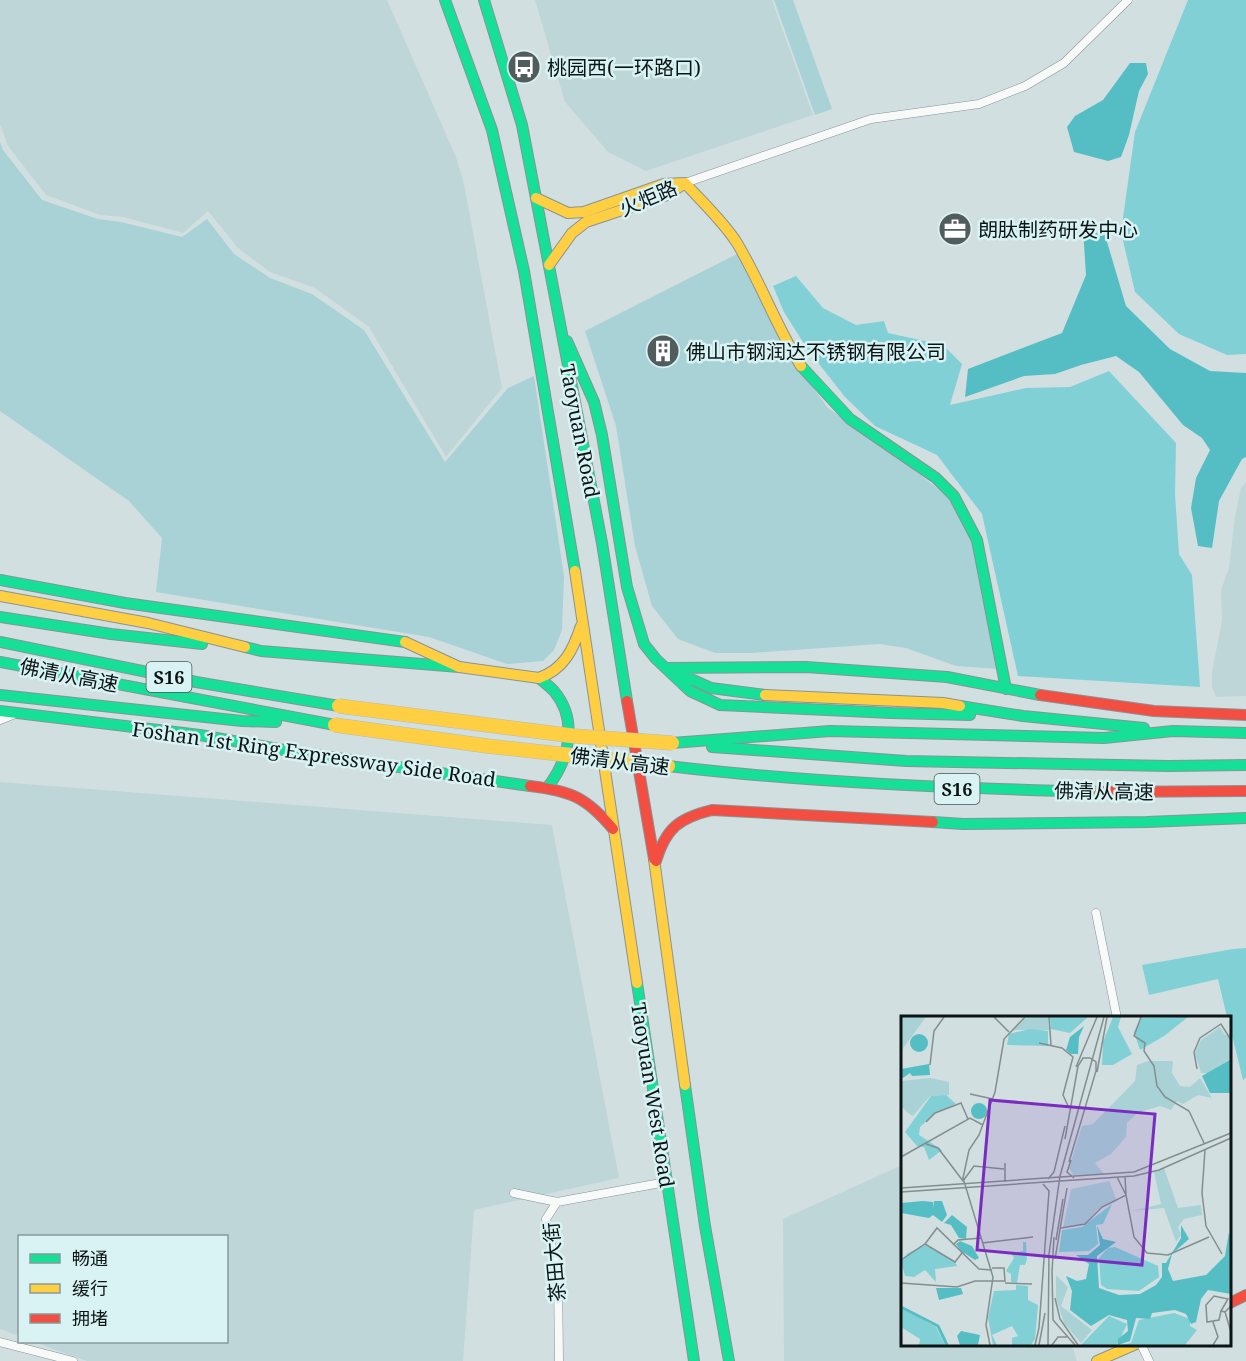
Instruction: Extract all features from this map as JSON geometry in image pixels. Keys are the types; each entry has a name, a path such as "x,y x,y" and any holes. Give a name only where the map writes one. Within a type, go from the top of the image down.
{"main road":[{"name":"Taoyuan Road","path":"445,0 492,130 522,260 582,622 613,829"},
{"name":"Taoyuan Road","path":"484,0 522,125 602,543 655,867"},
{"path":"685,183 735,240 760,285 784,339 801,367 850,419 936,478 954,496 977,540 1006,689"},
{"name":"火炬路","path":"536,198 568,213 584,212 664,184 685,183"},
{"name":"火炬路","path":"549,265 572,233 586,222 667,195 685,183"},
{"path":"560,324 594,402 602,435 627,586 644,644 690,692 720,705 1023,716"},
{"path":"0,580 125,603 405,642 459,667"},
{"path":"0,596 148,623 261,651"},
{"path":"0,617 111,634 261,651 459,667 539,678 551,675 562,665 568,657 582,622"},
{"name":"佛清从高速","path":"0,642 186,680 339,706 552,733 906,761 1158,766 1246,765"},
{"name":"佛清从高速","path":"0,662 334,725 487,746 736,775 914,788 1169,793 1246,791"},
{"path":"667,668 806,667 947,677 1042,696 1154,711 1246,715"},
{"path":"667,668 711,688 765,694 943,703 1023,716 1173,731 1246,733"},
{"path":"539,678 553,690 563,707 570,728 563,767 547,788"},
{"path":"0,695 242,721 315,722"},
{"name":"Foshan 1st Ring Expressway Side Road","path":"0,711 200,735 295,752 547,788 579,796 594,806 613,829"},
{"path":"672,743 830,731 1104,738 1173,731"},
{"path":"655,867 660,844 670,829 680,820 712,810 952,824 1147,822 1246,818"},
{"name":"Taoyuan West Road","path":"613,829 694,1361"},
{"name":"Taoyuan West Road","path":"655,867 705,1226 729,1361"},
{"path":"1231,1302 1246,1295"},
{"path":"1097,1361 1131,1346"}],"street":[{"path":"685,183 871,119 979,104 1025,87 1064,63 1128,0"},
{"path":"0,720 17,713"},
{"path":"1096,913 1117,1016"},
{"path":"514,1193 557,1202 666,1182"},
{"name":"茶田大街","path":"557,1202 546,1219 558,1277 559,1361"},
{"path":"0,1342 73,1361"},
{"path":"1142,1346 1149,1361"}],"shaded area":[{"path":"0,0 387,0 456,157 464,184 502,388 446,457 369,327 315,288 270,272 238,248 208,211 183,233 123,217 100,215 46,195 8,146 0,124"},
{"path":"535,0 772,0 813,115 646,171 608,152 565,102"},
{"path":"774,0 793,0 832,109 815,115"},
{"path":"1188,0 1246,0 1246,354 1227,355 1179,334 1135,292 1121,232 1135,132"},
{"path":"1130,63 1146,63 1148,74 1139,91 1129,135 1121,157 1108,161 1074,152 1067,127 1075,116 1103,100"},
{"path":"0,142 3,150 42,200 98,219 121,222 182,237 207,219 234,254 270,278 312,294 364,330 445,462 508,388 534,376 564,576 562,630 554,650 543,661 507,664 429,637 156,592 162,538 129,501 0,411"},
{"path":"1083,229 1105,235 1126,306 1170,349 1210,371 1246,373 1246,457 1242,459 1219,501 1212,548 1198,546 1191,508 1196,478 1210,450 1202,438 1183,425 1139,372 1116,356 1055,374 1024,376 965,397 968,369 1062,333 1086,275"},
{"path":"739,253 794,362 828,408 895,455 947,496 975,542 1000,669 956,666 906,648 879,644 751,653 715,653 678,639 652,606 635,546 616,426 585,331"},
{"path":"796,276 823,308 856,325 884,321 888,333 943,345 962,364 950,405 1026,388 1070,387 1109,371 1176,443 1175,494 1179,554 1192,575 1200,687 1018,676 982,514 937,455 875,426 845,397 808,350 784,312 773,286"},
{"path":"1246,482 1246,696 1216,697 1212,686 1212,672 1222,620 1221,590 1229,568 1241,488"},
{"path":"0,782 552,825 619,1178 474,1210 463,1361 87,1361 37,1343 228,1343 228,1235 18,1235 18,1336 0,1329"},
{"path":"1246,948 1246,1078 1243,1080 1231,1031 1231,1016 1227,1016 1218,979 1149,995 1142,965"},
{"path":"901,1165 901,1346 1072,1346 1077,1361 784,1361 783,1219"}],"traffic: fast":[{"path":"445,0 492,130 524,271 575,571"},
{"path":"484,0 522,125 602,543 627,701"},
{"path":"567,341 594,402 602,435 627,587 644,644 656,659 690,691 720,705 891,713"},
{"path":"801,366 850,419 936,478 954,496 977,540 1006,689"},
{"path":"0,580 125,603 405,642"},
{"path":"0,617 111,634 202,644"},
{"path":"0,642 196,682 339,706"},
{"path":"245,647 261,651 459,667"},
{"path":"0,662 335,725"},
{"path":"667,668 806,667 947,677 1040,695"},
{"path":"673,671 711,688 765,695"},
{"path":"539,678 554,691 562,703 569,727 561,765 547,788"},
{"path":"0,695 242,721 276,722"},
{"path":"960,706 1023,716 1144,728"},
{"path":"0,711 200,735 295,752 530,786"},
{"path":"891,713 970,715"},
{"path":"672,743 830,731 1104,738 1173,731 1246,733"},
{"path":"712,747 906,761 1169,766 1246,765"},
{"path":"668,766 829,781 1099,792"},
{"path":"933,822 963,824 1147,822 1246,818"},
{"path":"637,983 694,1361"},
{"path":"685,1085 705,1226 729,1361"}],"traffic: slow":[{"path":"685,183 719,219 737,243 801,366"},
{"path":"536,198 568,213 584,212 664,184 685,183 667,195 586,222 572,233 549,265"},
{"path":"575,571 637,983"},
{"path":"0,596 148,623 245,647"},
{"path":"405,642 459,667 539,678 555,669 566,658 581,626"},
{"path":"765,695 943,703 960,706"},
{"path":"339,706 574,736 672,743"},
{"path":"335,725 487,746 668,766"},
{"path":"654,859 685,1085"},
{"path":"1097,1361 1131,1346"}],"traffic: jam":[{"path":"1040,695 1154,711 1246,715"},
{"path":"627,701 654,859"},
{"path":"530,786 556,790 577,797 594,809 613,829"},
{"path":"1099,792 1246,791"},
{"path":"656,861 664,840 675,826 691,817 712,810 933,822"},
{"path":"1231,1302 1246,1295"}],"place":[{"name":"桃园西(一环路口)","path":"524,67"},
{"name":"朗肽制药研发中心","path":"955,229"},
{"name":"佛山市钢润达不锈钢有限公司","path":"663,351"}]}
